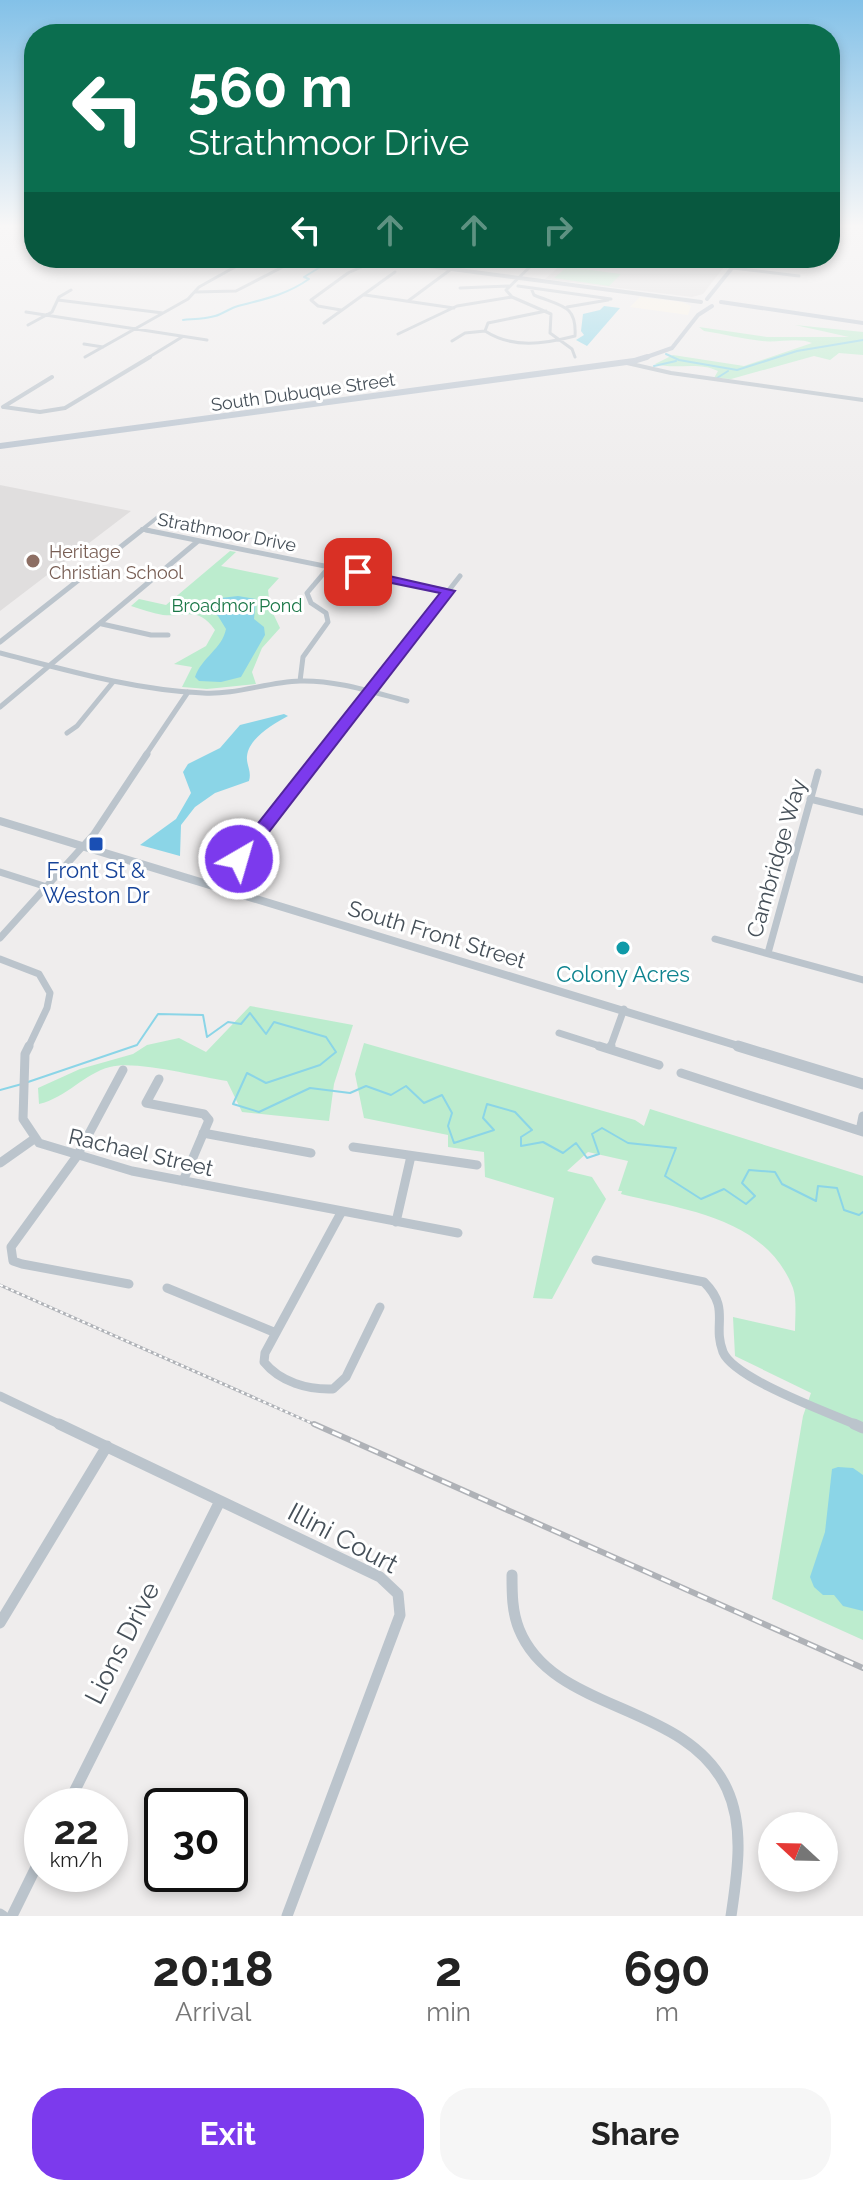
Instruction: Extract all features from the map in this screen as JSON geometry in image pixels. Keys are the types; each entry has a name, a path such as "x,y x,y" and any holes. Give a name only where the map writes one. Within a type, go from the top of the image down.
{"main road":[{"path":"791,313 863,323"},
{"name":"South Dubuque Street","path":"0,446 627,363 672,348 698,315"}],"street":[{"path":"35,313 207,340"},
{"path":"85,357 162,313"},
{"path":"324,323 337,313"},
{"path":"398,334 442,313"},
{"path":"485,331 488,323 498,319 532,313"},
{"path":"548,313 552,317 550,333 572,349 575,357"},
{"path":"452,341 465,333 485,331 498,338 527,343 557,340 576,334 576,318 572,313"},
{"path":"28,325 46,315"},
{"path":"2,408 40,412 65,408 182,337"},
{"path":"84,344 103,347"},
{"path":"627,363 671,373 863,400"},
{"path":"2,408 52,377"},
{"path":"0,642 158,517"},
{"name":"Strathmoor Drive","path":"142,529 448,591"},
{"path":"0,707 52,667 198,541"},
{"path":"300,681 303,657 328,622 326,613 311,603 307,593 329,567"},
{"path":"218,887 460,576"},
{"path":"102,624 151,635 168,635"},
{"path":"0,653 113,682 188,692 232,692 300,681 331,683 407,701"},
{"path":"67,733 77,726 113,682"},
{"path":"0,938 84,846 188,692"},
{"name":"Cambridge Way","path":"768,953 818,772"},
{"path":"810,799 863,812"},
{"name":"South Front Street","path":"0,821 863,1084"},
{"path":"0,872 47,887"},
{"path":"715,939 863,980"},
{"name":"Rachael Street","path":"0,959 32,970 48,986 47,1008 27,1045 23,1119 34,1139 45,1147 183,1181 458,1233"},
{"path":"610,1049 624,1009"},
{"path":"559,1033 659,1065"},
{"path":"123,1070 77,1156 11,1247 11,1255 13,1261 22,1264 129,1284"},
{"path":"681,1073 862,1131 863,1116"},
{"path":"159,1079 146,1103 204,1114 209,1120 183,1181"},
{"path":"203,1133 311,1153"},
{"path":"0,1163 34,1139"},
{"path":"353,1147 477,1165"},
{"path":"396,1222 411,1156"},
{"path":"342,1211 265,1353 267,1367 315,1390 333,1389 346,1377 380,1307"},
{"path":"596,1260 704,1282 713,1289 722,1307 723,1353 740,1373 863,1428"},
{"path":"167,1288 276,1333"},
{"name":"Illini Court","path":"0,1396 380,1577 394,1587 401,1606 389,1645 287,1916"},
{"path":"0,1623 107,1446"},
{"name":"Lions Drive","path":"76,1788 220,1501"},
{"path":"512,1575 513,1612 524,1641 543,1663 569,1681 679,1734 706,1756 727,1788 737,1828 739,1867 731,1916"},
{"path":"12,1916 24,1892"}],"shaded area":[{"name":"Heritage Christian School","path":"0,485 131,511 0,611"}],"green space":[{"path":"795,325 863,332 863,355 839,353 830,360 814,356 731,379 714,378 718,371 710,368 655,364 673,355 744,366 812,343 801,340 755,340 704,331 699,327 767,337 849,337"},
{"name":"Broadmor Pond","path":"230,551 236,552 221,566 279,578 268,590 270,607 280,628 262,648 252,672 256,684 207,689 182,687 192,667 174,664 206,646 215,630 197,615 163,615 131,606 139,599 166,605"},
{"path":"250,1006 353,1025 334,1084 329,1121 242,1112 227,1081 121,1065 92,1074 58,1097 39,1104 38,1088 80,1069 133,1054 147,1045 179,1038 206,1052"},
{"path":"364,1043 635,1120 644,1126 650,1109 863,1176 863,1640 772,1599 803,1416 811,1393 735,1356 733,1317 795,1331 793,1288 780,1265 764,1246 721,1221 621,1194 622,1191 618,1191 628,1161 588,1152 567,1171 592,1177 606,1199 552,1299 533,1298 554,1198 485,1177 484,1152 448,1147 448,1135 364,1118 355,1074"}],"water":[{"path":"615,313 587,346 576,340 584,335 581,331 583,314"},
{"path":"238,596 256,599 254,619 264,627 265,635 241,677 221,682 199,681 195,677 198,670 226,629 218,616 203,606 221,598"},
{"path":"284,714 288,716 252,743 247,759 249,781 215,793 195,807 181,825 180,856 140,845 176,819 191,793 183,772 188,764 220,748 240,725"},
{"path":"853,1468 863,1475 863,1611 843,1606 834,1595 823,1595 814,1587 810,1577 825,1532 832,1469"}],"waterway":[{"path":"183,320 221,313"},
{"path":"666,354 679,360 737,370 797,351 863,340"},
{"path":"654,366 676,361"},
{"path":"717,378 728,371"},
{"path":"28,1082 137,1045 158,1014 203,1015 207,1037 228,1022 241,1024 250,1013 266,1034 274,1022 326,1037 336,1052 320,1065 266,1083 247,1073 233,1104 259,1112 310,1088 350,1093 366,1086 391,1095 406,1086 424,1103 442,1095 452,1113 448,1126 454,1143 494,1130 483,1118 487,1104 515,1112 532,1130 521,1137 521,1146 543,1142 563,1153 576,1143 587,1158 599,1154 592,1134 602,1128 628,1143 676,1148 665,1176 701,1199 724,1189 746,1204 755,1196 742,1183 749,1170 775,1172 782,1184 816,1201 818,1186 837,1188 844,1210 859,1215 863,1212"},
{"path":"0,1090 22,1084"}],"railway":[{"path":"0,1285 318,1426"},
{"path":"314,1424 863,1668"}],"place":[{"name":"Heritage Christian School","path":"33,561"},
{"name":"Front St & Weston Dr","path":"96,844"},
{"name":"Colony Acres","path":"623,948"}],"route":[{"path":"239,859 448,591 358,572"}]}
